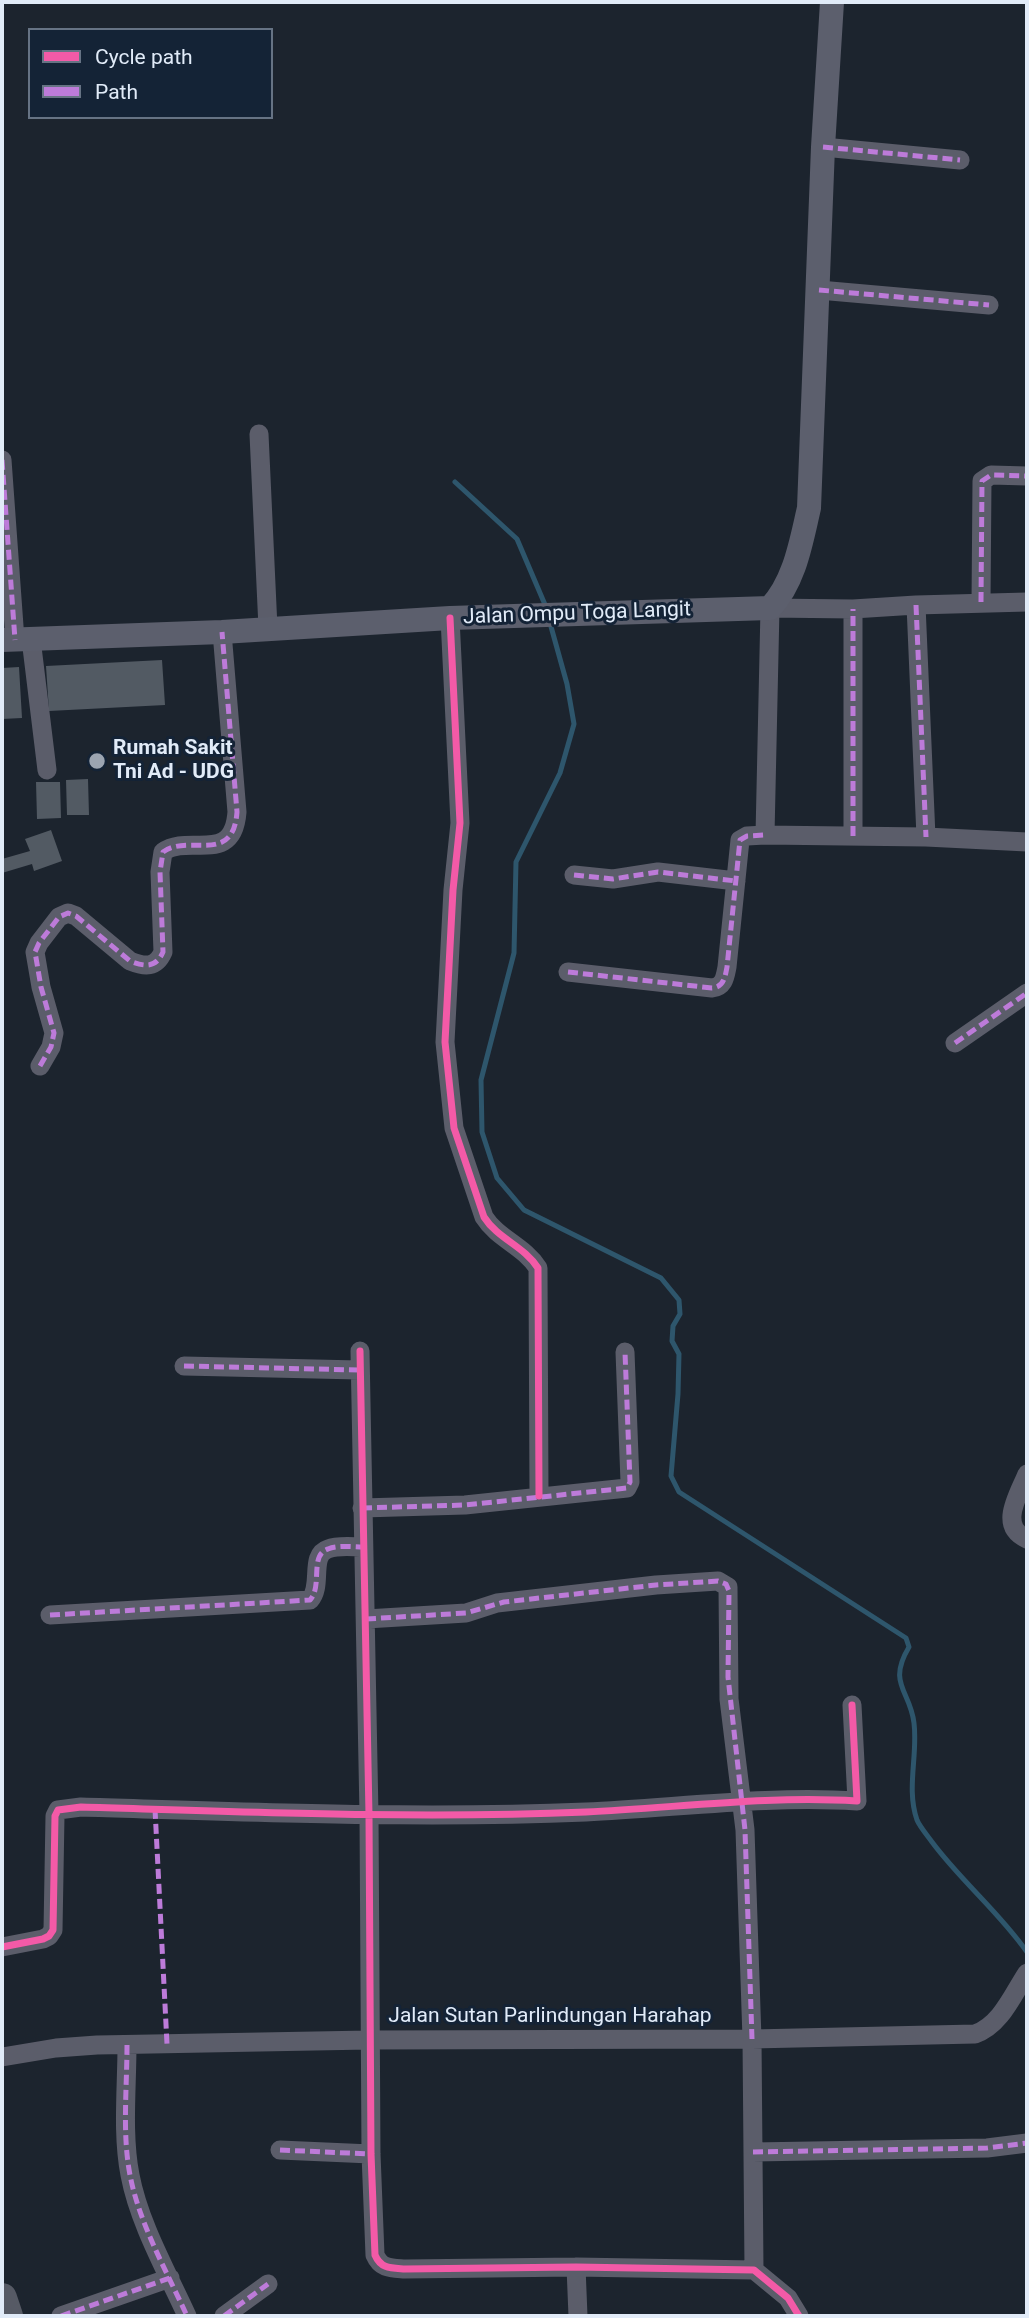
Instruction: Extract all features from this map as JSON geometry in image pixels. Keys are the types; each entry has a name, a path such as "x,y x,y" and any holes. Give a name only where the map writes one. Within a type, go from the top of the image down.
{"highway":[{"path":"2,2298 8,2316"}],"main road":[{"path":"770,608 790,577 809,508 823,147 832,2"},
{"name":"Jalan Ompu Toga Langit","path":"16,640 222,632 450,618 770,608"}],"street":[{"path":"823,147 960,160"},
{"path":"819,290 989,305"},
{"path":"259,434 268,628"},
{"path":"2,460 16,640 47,770"},
{"path":"981,603 982,481 991,475 1027,476"},
{"name":"Jalan Ompu Toga Langit","path":"770,608 853,609 1027,602"},
{"path":"916,605 926,837"},
{"path":"765,835 770,608"},
{"path":"853,609 853,836"},
{"path":"450,618 460,823 453,890 445,1042 448,1079 454,1128 484,1217 492,1230 532,1259 538,1268 539,1496"},
{"path":"40,1066 51,1047 54,1033 41,987 35,952 59,917 68,913 76,916 130,961 151,965 157,962 163,952 160,872 163,852 172,848 219,843 231,836 234,830 237,812 222,632"},
{"path":"568,972 717,988 723,982 727,967 740,840 747,835 926,837 1027,842"},
{"path":"574,875 613,879 661,872 736,881"},
{"path":"955,1043 1027,993"},
{"path":"362,1508 465,1505 622,1490 629,1485 625,1352"},
{"path":"184,1366 359,1360 366,1619 369,2040 375,2255 384,2266 405,2269 576,2267 754,2270 788,2298 799,2316"},
{"path":"1027,1474 1010,1521 1016,1533 1027,1539"},
{"path":"50,1615 310,1600 316,1591 317,1561 321,1554 330,1548 363,1547"},
{"path":"366,1619 466,1613 504,1602 656,1585 723,1581 729,1587 729,1699 743,1802 752,2039 754,2270"},
{"path":"2,1947 43,1939 53,1930 55,1816 58,1810 81,1807 369,1815 585,1812 743,1802 857,1801 852,1705"},
{"name":"Jalan Sutan Parlindungan Harahap","path":"2,2057 57,2048 127,2045 369,2040 752,2039 975,2034 1000,2015 1026,1974"},
{"path":"127,2045 129,2173 147,2228 187,2316"},
{"path":"753,2152 987,2148 1027,2143"},
{"path":"280,2150 371,2154"},
{"path":"576,2267 578,2316"},
{"path":"61,2316 170,2278"},
{"path":"224,2316 268,2284"}],"building":[{"path":"162,660 165,705 49,711 46,666"},
{"path":"19,667 22,718 2,719 2,668"},
{"path":"88,779 89,815 67,815 66,780"},
{"path":"36,782 60,782 61,818 37,819"},
{"path":"51,830 62,861 34,871 32,864 2,873 2,859 30,851 25,839"}],"waterway":[{"path":"455,482 517,539 546,607"},
{"path":"550,623 567,684 574,724 560,773 516,862 514,953 481,1080 482,1132 497,1178 524,1210 661,1278 679,1300 680,1314 673,1326 672,1341 679,1354 671,1476 679,1492 906,1638 909,1647 900,1670 900,1679 914,1723 912,1796 917,1820 943,1856 1027,1952"}],"marked path":[{"path":"823,147 960,160"},
{"path":"819,290 989,305"},
{"path":"2,460 15,640"},
{"path":"981,602 982,481 991,475 1027,476"},
{"path":"916,605 926,837"},
{"path":"853,609 853,836"},
{"path":"40,1066 51,1047 54,1033 41,987 35,952 59,917 68,913 76,916 130,961 150,965 157,961 163,952 160,872 163,852 185,845 219,843 227,838 234,828 237,812 222,632"},
{"path":"568,972 712,988 719,986 727,967 740,840 747,836 765,835"},
{"path":"574,875 613,879 658,872 736,881"},
{"path":"955,1043 1027,993"},
{"path":"362,1508 465,1505 627,1488 630,1482 625,1352"},
{"path":"184,1366 359,1370"},
{"path":"50,1615 310,1600 316,1587 317,1564 322,1552 336,1547 363,1547"},
{"path":"366,1619 466,1613 504,1602 656,1585 718,1581 726,1584 729,1591 728,1677 745,1830 752,2039"},
{"path":"155,1809 167,2044"},
{"path":"127,2045 126,2127 130,2175 147,2229 187,2316"},
{"path":"753,2152 987,2148 1027,2143"},
{"path":"280,2150 371,2154"},
{"path":"61,2316 170,2278"},
{"path":"224,2316 268,2284"}],"cycle path":[{"path":"450,618 460,823 453,890 445,1042 454,1128 484,1217 538,1268 539,1496"},
{"path":"360,1351 369,1815 371,2154 377,2260 391,2268 405,2269 576,2267 754,2270 788,2298 799,2316"},
{"path":"2,1947 43,1939 53,1930 55,1816 58,1810 81,1807 460,1815 586,1812 756,1801 857,1801 852,1705"}],"place":[{"name":"Rumah Sakit Tni Ad - UDG","path":"97,761"}]}
